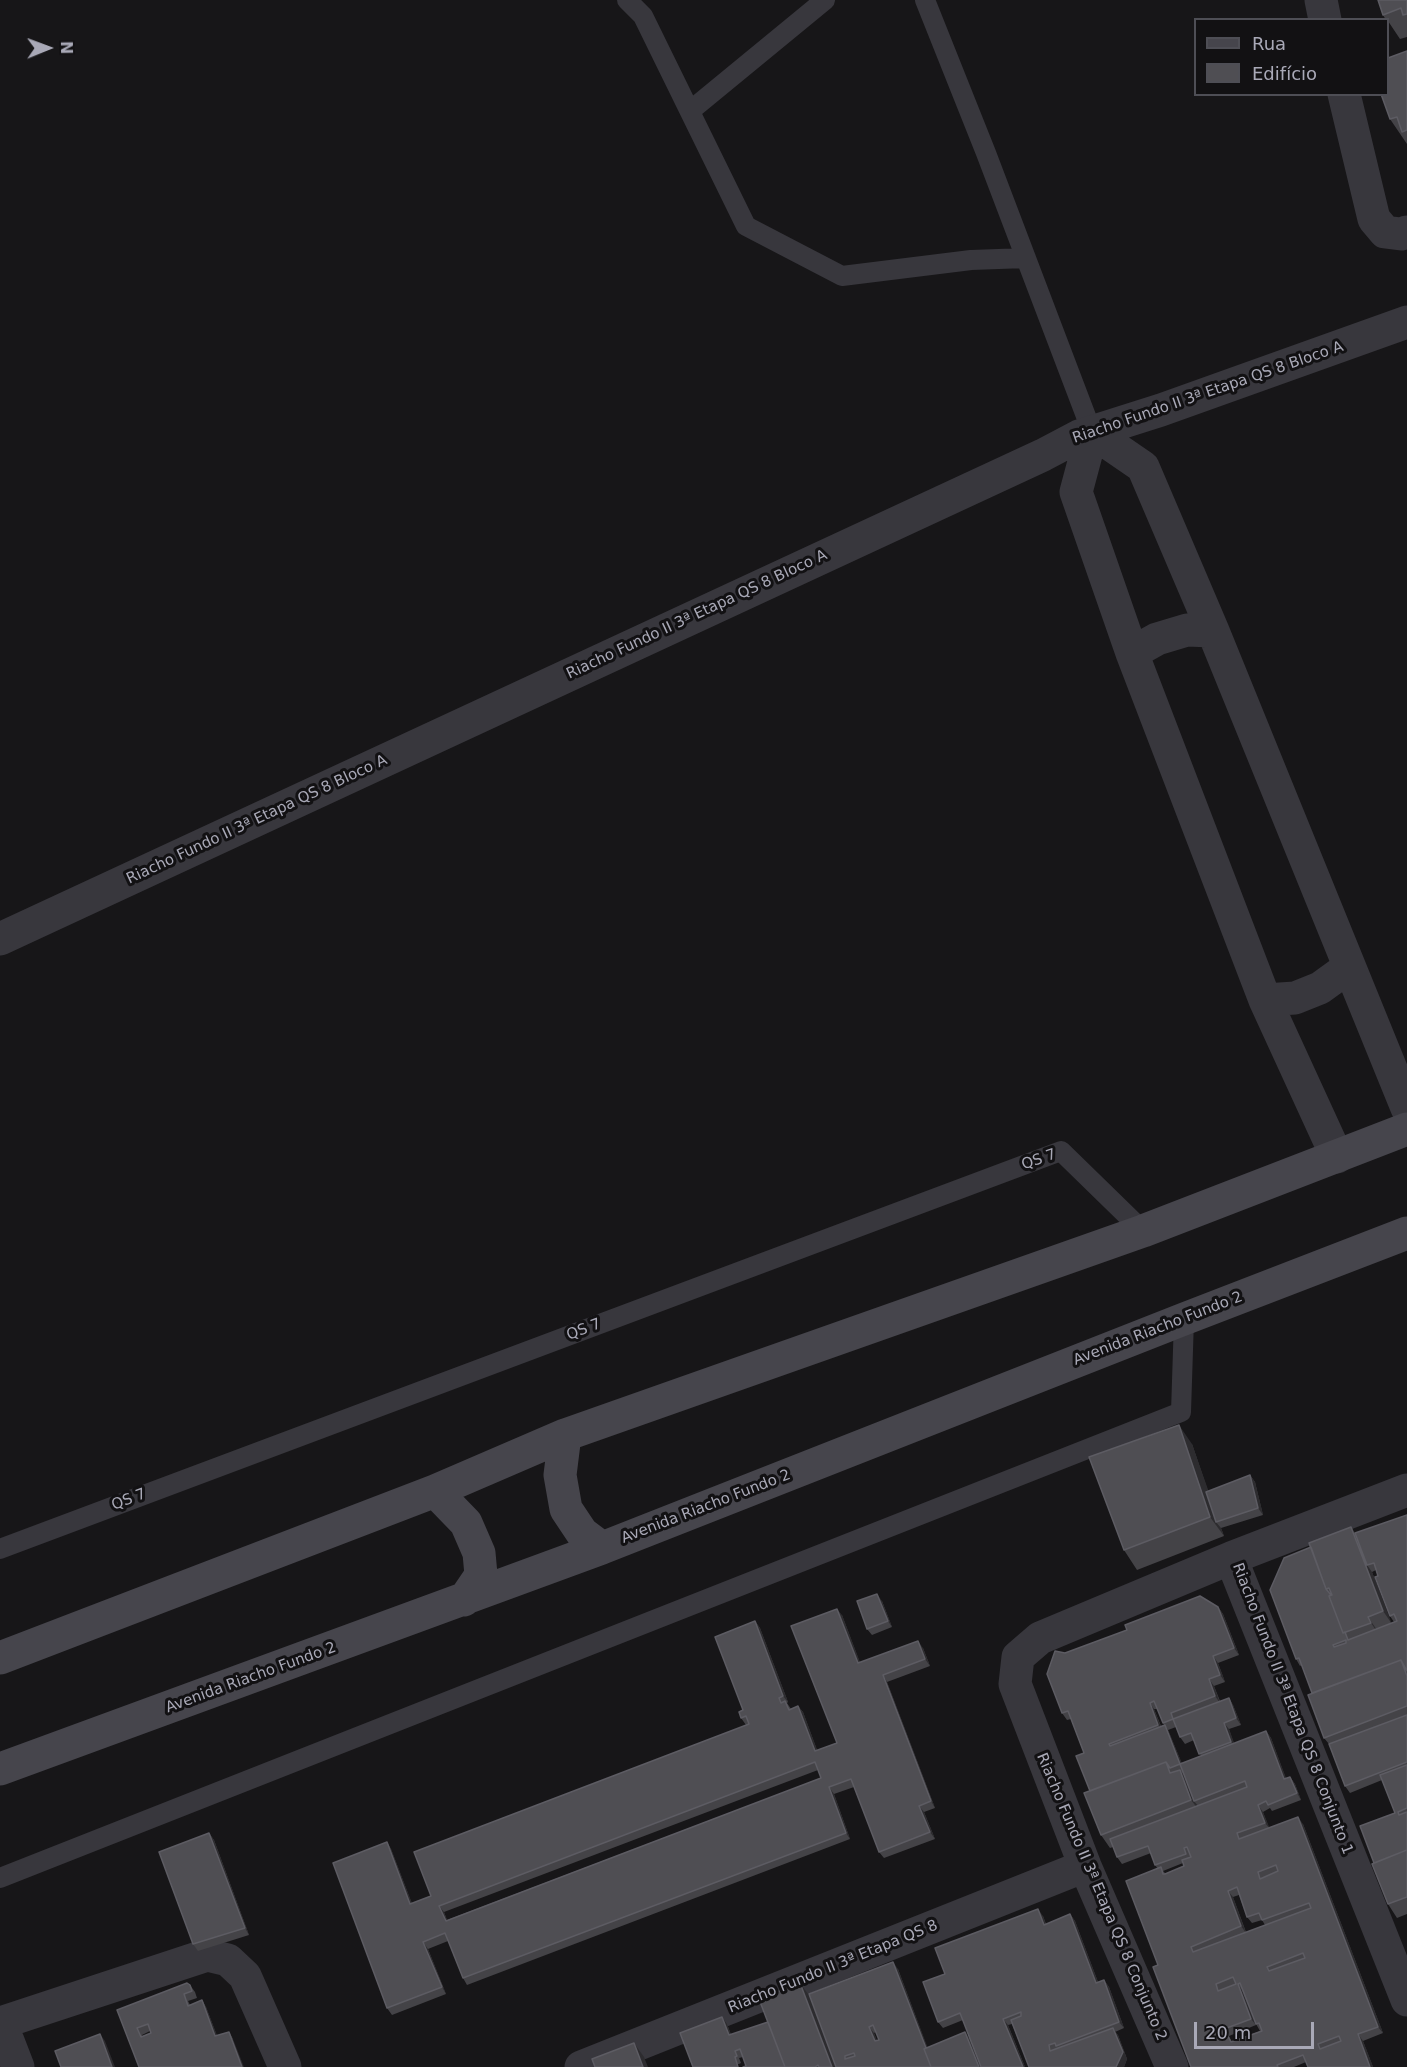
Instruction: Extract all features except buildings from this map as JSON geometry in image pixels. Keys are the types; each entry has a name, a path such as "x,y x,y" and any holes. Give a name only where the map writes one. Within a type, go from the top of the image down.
{"main road":[{"path":"0,1658 435,1491 565,1435 1143,1231 1407,1129"},
{"name":"Avenida Riacho Fundo 2","path":"0,1769 602,1548 1184,1319 1406,1235"},
{"path":"565,1435 560,1475 567,1509 582,1533 602,1548"},
{"path":"435,1491 466,1523 479,1553 481,1575 464,1600"}],"street":[{"path":"1321,0 1325,18"},
{"path":"1344,96 1374,219 1386,232 1401,234 1407,232"},
{"name":"Riacho Fundo II 3ª Etapa QS 8 Bloco A","path":"0,939 1043,455 1079,436 1161,410 1407,322"},
{"path":"1337,1157 1265,1000 1132,653 1076,492 1092,432 1143,467 1213,631 1407,1108"},
{"path":"1132,653 1157,639 1187,630 1213,631"},
{"path":"1265,1000 1295,998 1320,988 1349,967"},
{"name":"Riacho Fundo II 3ª Etapa QS 8 Conjunto 1","path":"1407,1490 1232,1558 1407,2000"},
{"name":"Riacho Fundo II 3ª Etapa QS 8 Conjunto 2","path":"1172,2067 1085,1866 1015,1684 1018,1657 1040,1638 1232,1558"},
{"name":"Riacho Fundo II 3ª Etapa QS 8","path":"580,2067 1085,1866"},
{"path":"18,2067 0,2023 207,1955 228,1960 245,1976 285,2067"}],"lane":[{"path":"627,0 643,16 746,226 842,276 971,260 1026,258"},
{"path":"690,111 825,0"},
{"path":"925,0 1092,432"},
{"name":"QS 7","path":"0,1549 1061,1151 1143,1231"},
{"path":"0,1878 1181,1412 1184,1319"}]}
